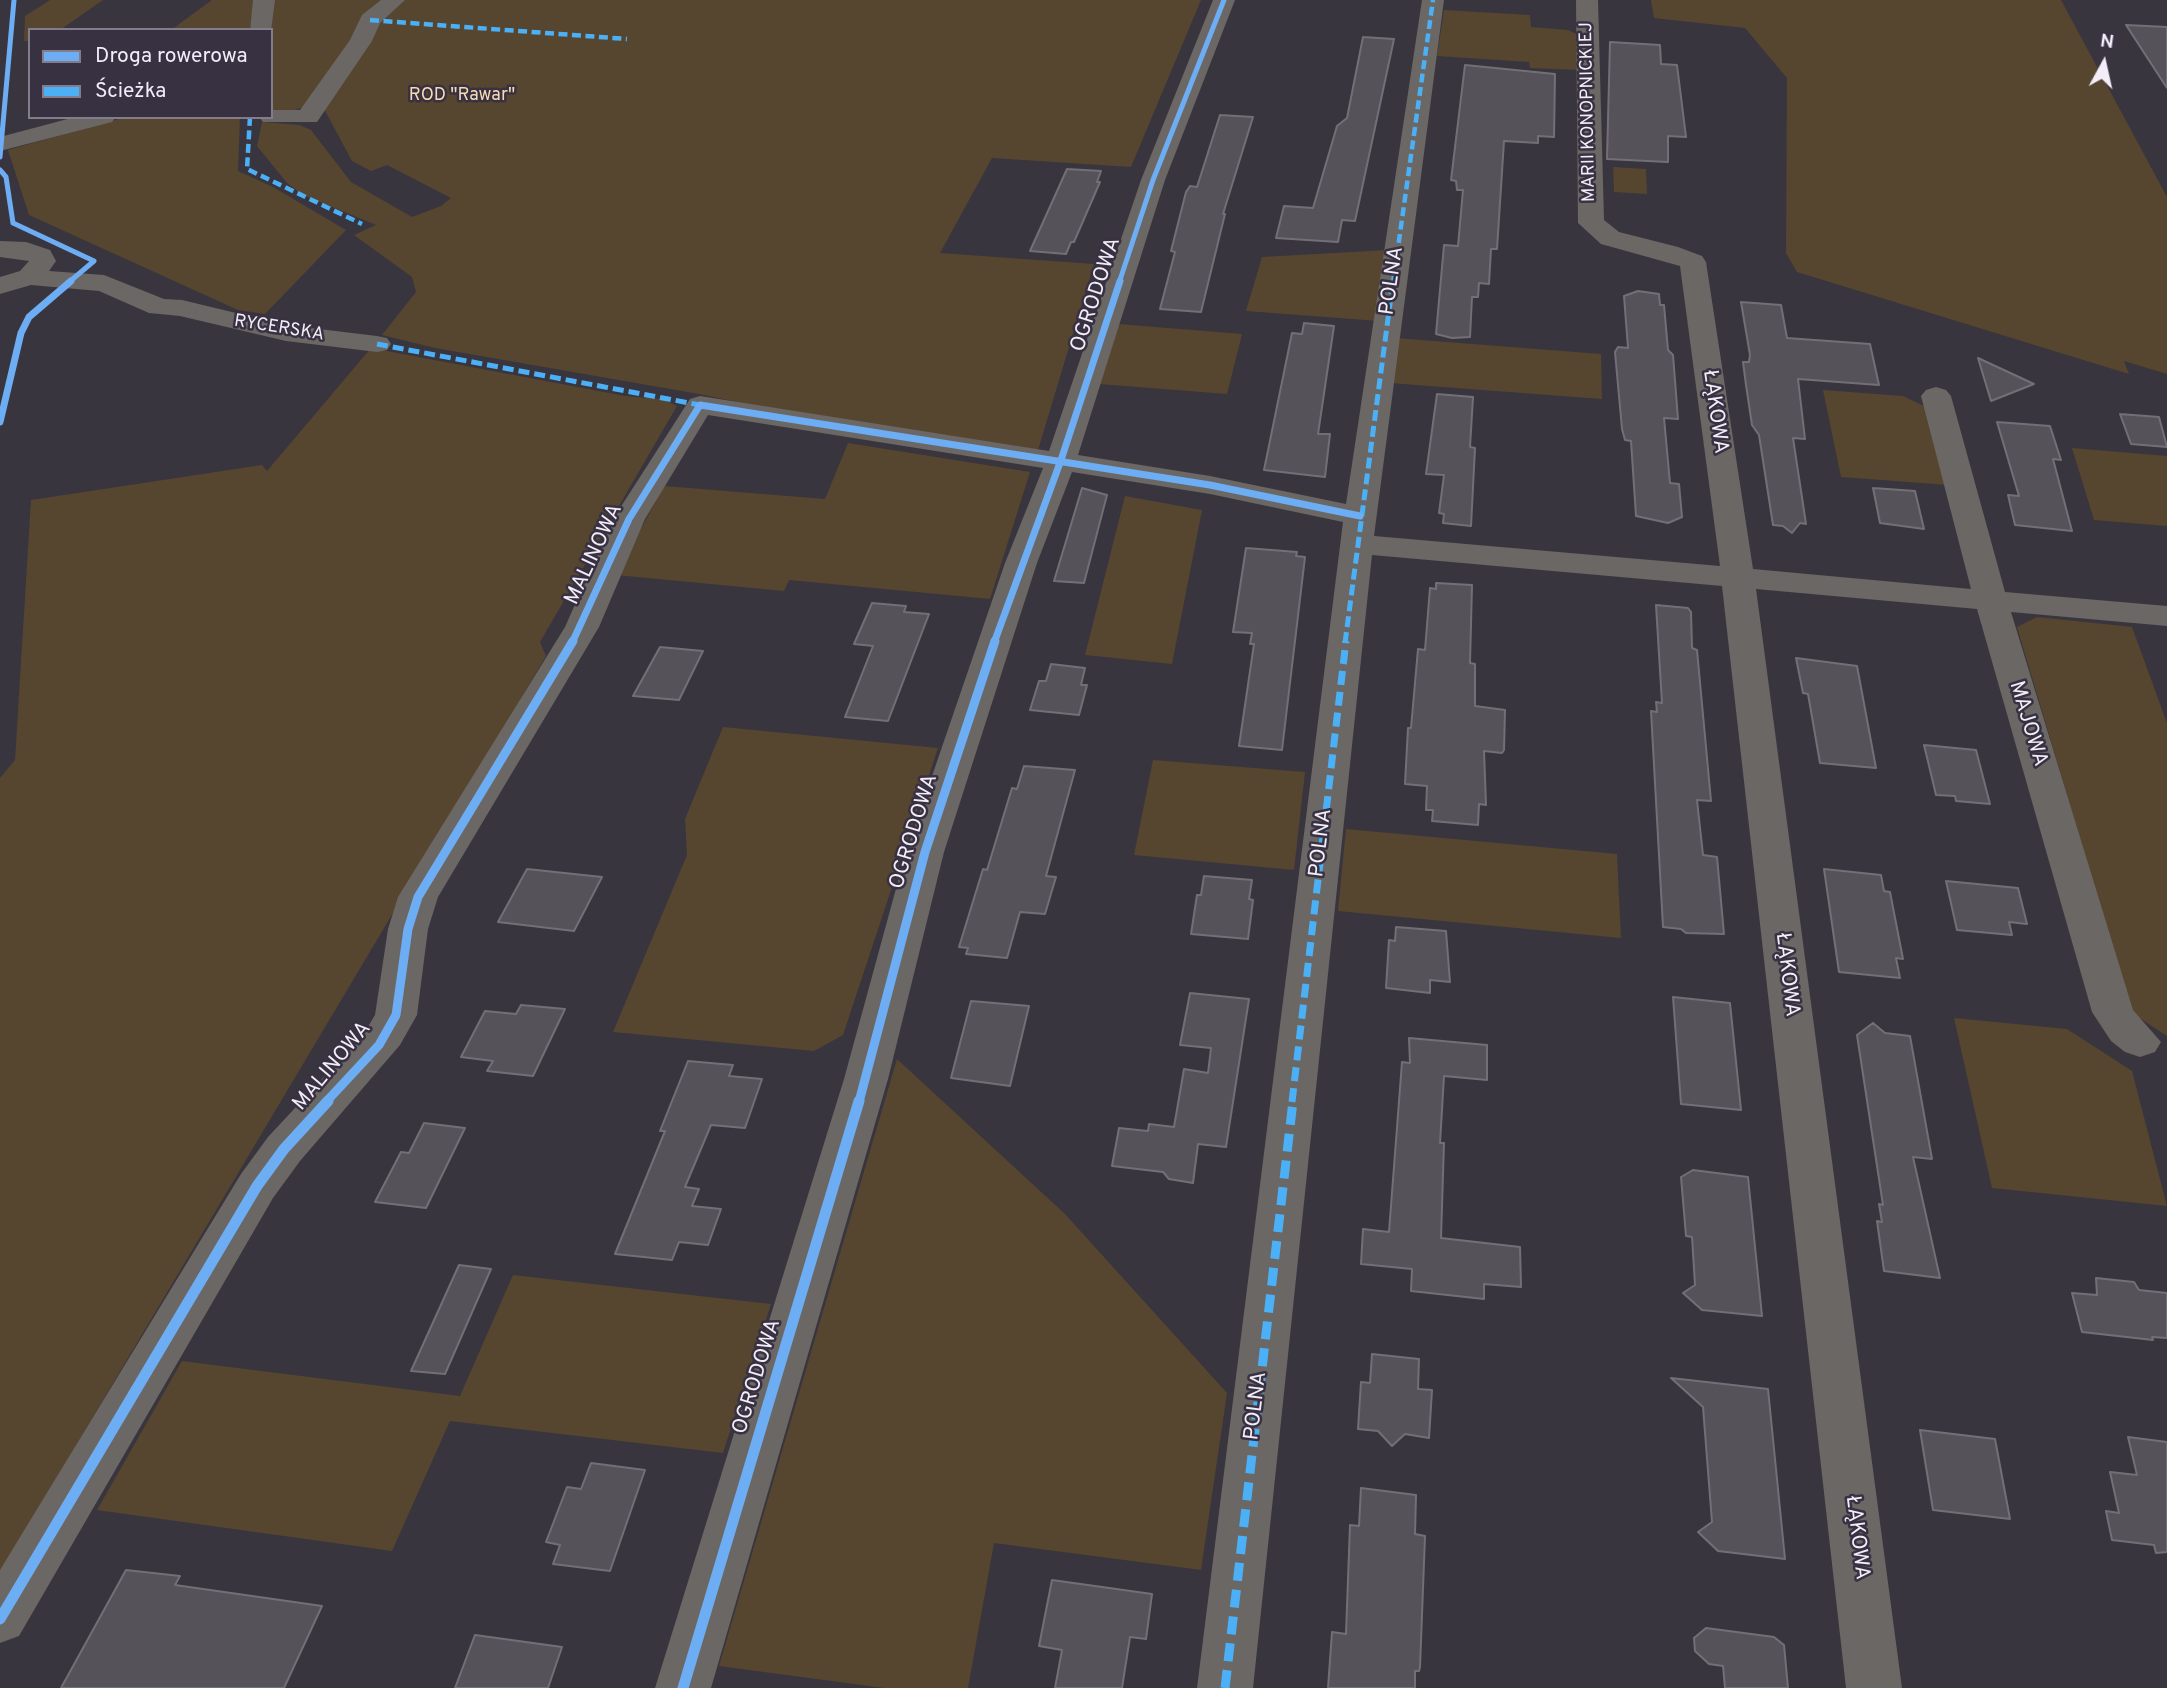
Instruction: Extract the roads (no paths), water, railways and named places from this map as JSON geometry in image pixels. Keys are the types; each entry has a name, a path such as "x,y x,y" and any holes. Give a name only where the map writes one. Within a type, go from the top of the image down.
{"street":[{"path":"261,28 264,0"},
{"path":"273,117 309,117 313,107 360,41 370,20 394,0"},
{"name":"OGRODOWA","path":"683,1688 866,1079 925,852 1021,563 1061,460 1153,180 1224,0"},
{"name":"POLNA","path":"1225,1688 1358,530 1433,0"},
{"name":"MARII KONOPNICKIEJ","path":"1587,0 1591,223 1610,237 1693,262"},
{"path":"0,144 96,119"},
{"path":"1,247 35,252 41,256 15,281"},
{"name":"ŁĄKOWA","path":"1693,262 1738,579 1874,1688"},
{"name":"RYCERSKA","path":"15,281 104,283 143,288 159,307 182,308 249,326 377,344"},
{"name":"MAJOWA","path":"1936,396 1990,601 2113,1012 2126,1031 2140,1042"},
{"name":"MALINOWA","path":"0,1619 257,1186 284,1149 379,1045 396,1014 408,929 418,897 582,627 629,519 700,405 1061,460"},
{"path":"1061,460 1210,485 1358,530 1738,579 2167,616"}],"park label":[{"name":"ROD \"Rawar\"","path":"462,96"}]}
